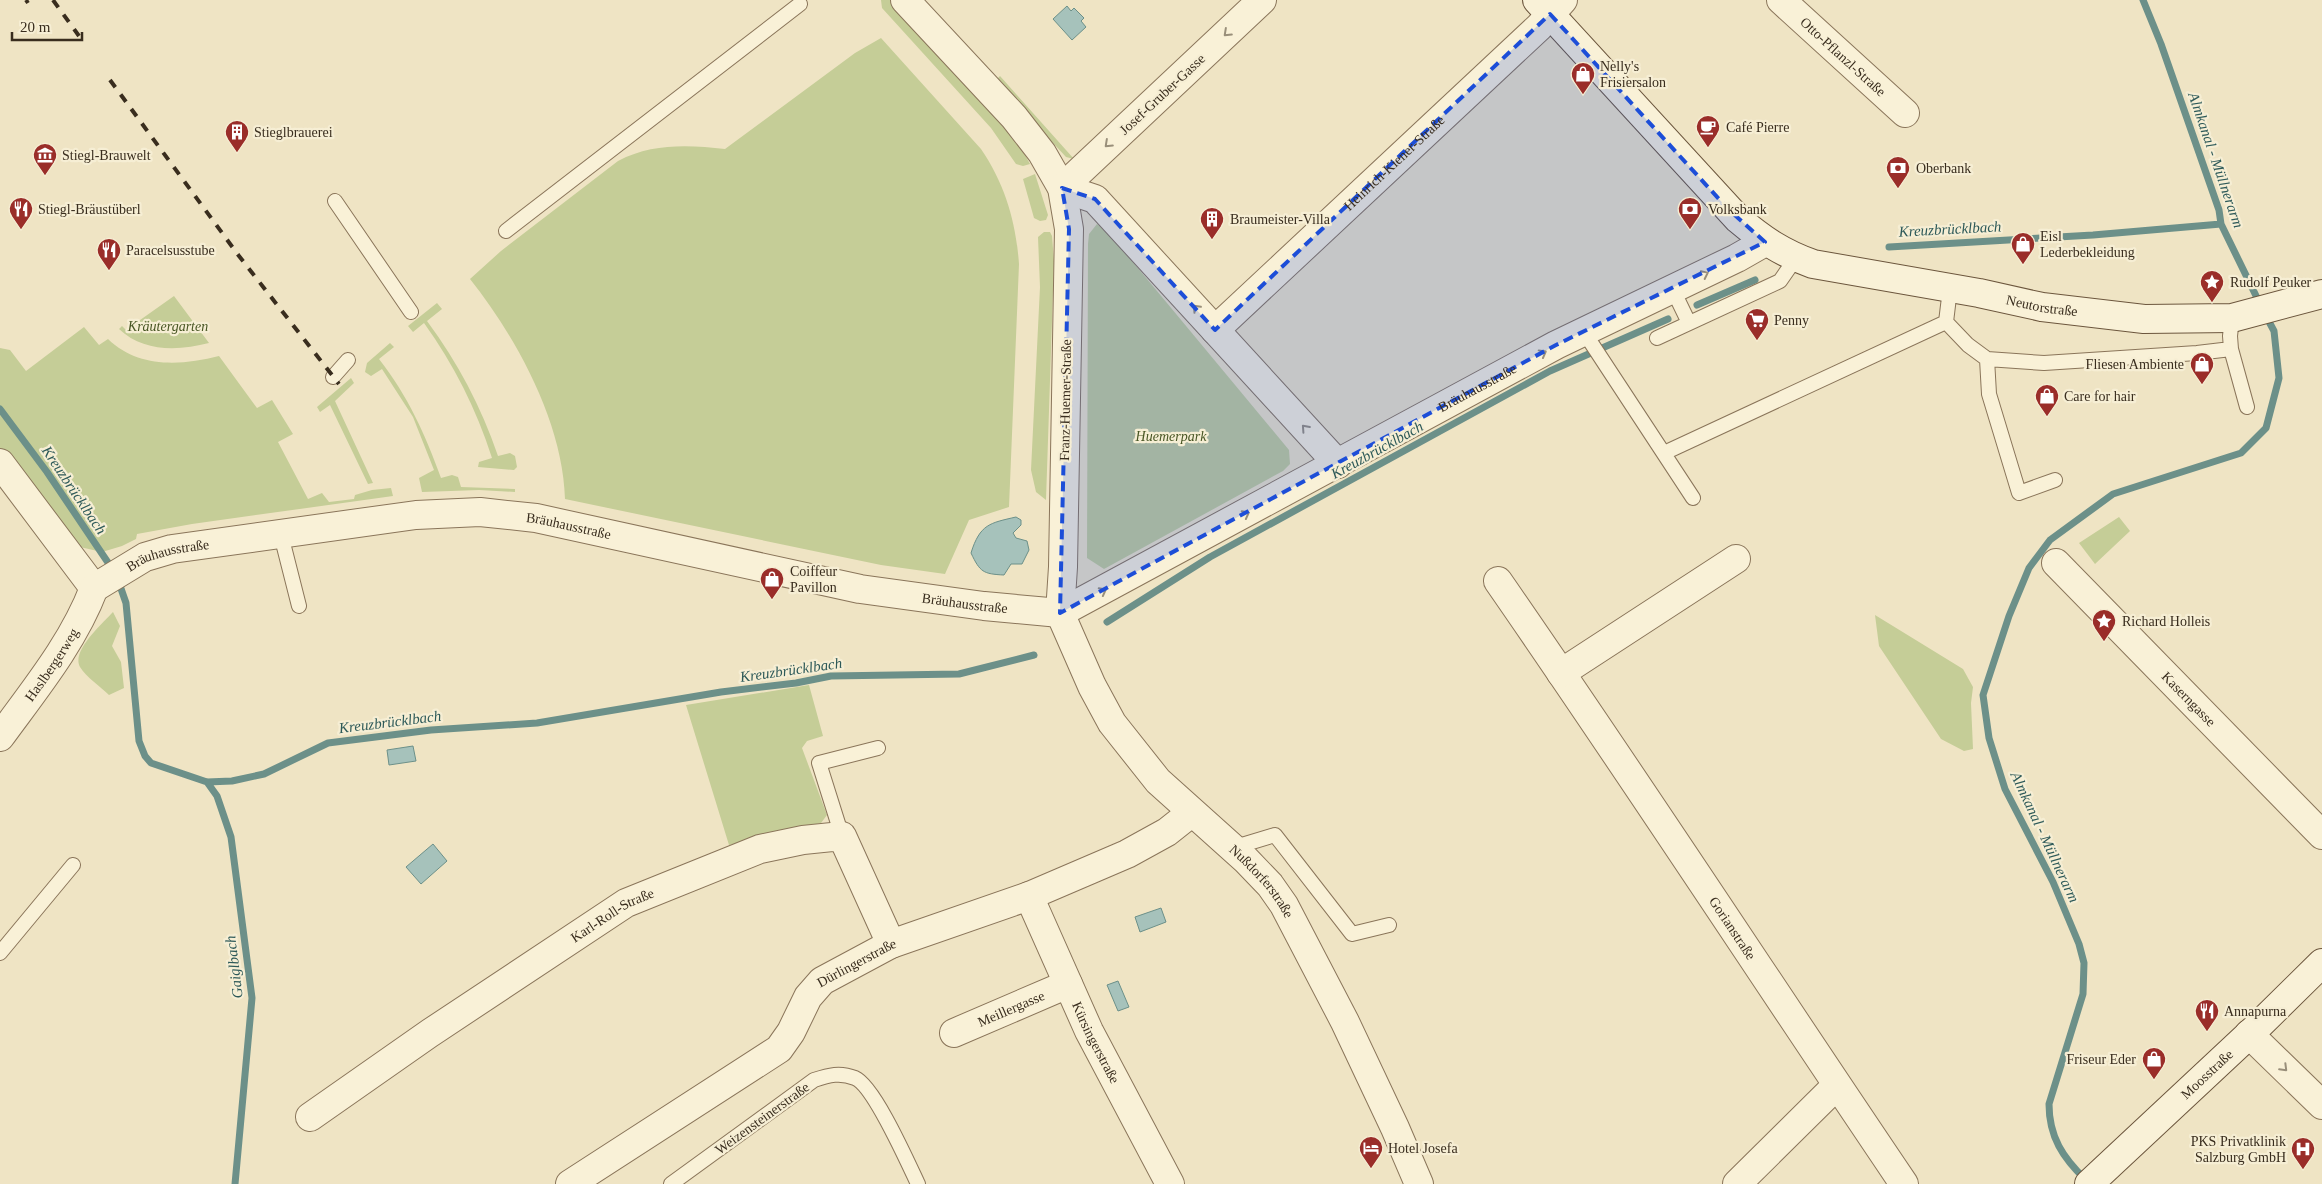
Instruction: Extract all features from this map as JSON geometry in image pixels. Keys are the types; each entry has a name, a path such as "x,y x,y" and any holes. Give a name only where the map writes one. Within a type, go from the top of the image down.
{"street":[{"name":"Franz-Huemer-Straße","path":"905,0 1014,117 1042,153 1062,188 1069,229 1063,558 1060,613"},
{"name":"Josef-Gruber-Gasse","path":"1062,188 1262,0"},
{"name":"Otto-Pflanzl-Straße","path":"1781,0 1904,113"},
{"name":"Neutorstraße","path":"1550,5 1734,214 1765,242 1796,258 1828,268 2042,307 2144,319 2253,313 2322,294"},
{"name":"Heinrich-Kiener-Straße","path":"1216,330 1550,5"},
{"path":"1062,188 1095,199 1338,464"},
{"name":"Bräuhausstraße","path":"99,584 134,563 172,549 416,515 480,512 536,518 860,589 984,606 1060,613 1556,345 1591,344 1672,290 1765,242"},
{"path":"0,463 99,584"},
{"path":"1561,673 1736,559"},
{"name":"Kaserngasse","path":"2056,563 2322,835"},
{"name":"Gorianstraße","path":"1498,581 1836,1086 1904,1184"},
{"name":"Haslbergerweg","path":"0,737 58,657 84,614 99,584"},
{"name":"Nußdorferstraße","path":"1060,613 1092,686 1112,723 1158,781 1270,885 1298,929 1345,1022 1419,1184"},
{"name":"Dürlingerstraße","path":"570,1184 779,1048 791,1032 808,997 822,981 891,944 1029,896 1127,854 1167,832 1192,813"},
{"path":"842,836 891,944"},
{"name":"Karl-Roll-Straße","path":"310,1117 430,1033 626,903 760,849 803,840 842,836"},
{"name":"Kürsingerstraße","path":"1029,896 1089,1031 1170,1184"},
{"name":"Moosstraße","path":"2093,1180 2322,963"},
{"name":"Meillergasse","path":"954,1033 1068,984"},
{"path":"2249,1034 2322,1105"},
{"path":"1737,1184 1836,1086"}],"lane":[{"path":"506,231 800,4"},
{"path":"334,201 410,312"},
{"path":"1657,338 1780,281 1796,258"},
{"path":"1946,322 1950,289"},
{"path":"1672,290 1689,323"},
{"path":"2247,407 2231,349 2230,336 2253,313"},
{"path":"1946,322 1968,345 1987,359 2044,363 2150,357 2231,349"},
{"path":"1664,452 1946,322"},
{"path":"1591,344 1693,498"},
{"path":"1987,359 1989,394 2019,493 2055,480"},
{"path":"333,377 348,360"},
{"path":"281,535 299,606"},
{"path":"842,836 819,763 878,748"},
{"path":"1232,848 1275,835 1352,934 1389,925"},
{"path":"0,953 73,865"},
{"name":"Weizensteinerstraße","path":"671,1184 814,1080 835,1073 857,1079 874,1098 918,1184"}],"highlighted area":[{"path":"1550,14 1729,210 1765,242 1556,345 1060,613 1069,229 1062,188 1095,199 1215,330"}],"green space":[{"path":"881,0 893,0 1018,142 1030,164 1023,166 1016,164 991,128 882,8"},
{"path":"881,38 981,149 997,176 1012,218 1019,264 1009,507 969,520 945,574 881,565 565,499 556,440 534,382 504,327 470,279 501,251 618,161 631,155 657,148 684,146 725,149 855,53"},
{"path":"1000,76 1074,159 1066,157 997,82"},
{"path":"1035,174 1048,215 1046,220 1040,221 1034,218 1023,179"},
{"name":"Huemerpark","path":"1097,224 1108,232 1289,450 1290,464 1283,471 1104,569 1087,558 1088,244 1089,234"},
{"path":"1044,232 1050,232 1052,236 1054,261 1046,500 1036,492 1031,470 1040,287 1038,237"},
{"name":"Kräutergarten","path":"174,296 209,343 197,346 161,348 139,342 128,337 119,329 122,326 126,330"},
{"path":"437,303 442,309 427,321 449,353 468,386 498,456 510,453 515,456 517,467 514,470 478,467 479,462 492,458 471,404 445,355 424,323 413,332 408,326"},
{"path":"84,327 99,345 108,339 120,348 146,360 175,363 219,356 257,408 272,400 293,434 278,442 308,499 322,493 329,502 354,499 355,495 372,490 391,488 393,496 192,524 137,534 136,539 122,546 102,552 71,545 0,456 0,348 10,350 26,371"},
{"path":"390,343 394,347 379,359 399,387 415,416 441,478 452,475 458,477 461,487 515,489 515,492 479,490 422,492 419,478 434,470 413,417 382,369 371,376 365,372 367,363"},
{"path":"351,378 354,383 335,401 373,483 368,484 330,405 320,412 317,407"},
{"path":"2119,517 2130,531 2095,564 2079,543"},
{"path":"113,612 120,626 112,646 121,662 124,688 109,695 86,674 78,661 80,653 89,638"},
{"path":"1875,615 1963,669 1973,687 1971,703 1973,749 1964,751 1941,739 1879,646"},
{"path":"809,685 823,736 807,741 802,748 827,815 821,823 729,845 686,705"}],"water":[{"path":"1067,6 1071,11 1074,8 1084,18 1081,21 1086,27 1072,40 1053,19"},
{"path":"1016,517 1021,520 1021,525 1013,533 1016,538 1027,541 1029,550 1022,564 1011,564 1004,575 983,571 971,553 978,536 982,530 993,523"},
{"path":"413,746 416,761 389,765 387,750"},
{"path":"433,844 447,861 421,884 406,867"},
{"path":"1161,908 1166,922 1140,932 1135,917"},
{"path":"1118,981 1129,1007 1118,1011 1107,985"}],"waterway":[{"name":"Almkanal - Müllnerarm","path":"2143,0 2161,44 2219,210 2221,224 2260,304"},
{"name":"Kreuzbrücklbach","path":"1889,247 2093,235 2221,224"},
{"name":"Kreuzbrücklbach","path":"1697,305 1755,280"},
{"name":"Almkanal - Müllnerarm","path":"2086,1180 2064,1155 2059,1146 2052,1127 2049,1104 2083,994 2084,963 2079,944 2053,882 2005,789 1989,738 1983,695 2009,616 2029,568 2050,540 2113,494 2241,453 2266,428 2279,378 2274,331 2266,316"},
{"name":"Kreuzbrücklbach","path":"1107,622 1210,557 1550,371 1668,319"},
{"name":"Kreuzbrücklbach","path":"0,409 47,472 113,570"},
{"name":"Kreuzbrücklbach","path":"118,580 126,603 139,741 145,756 151,763 207,782 232,781 264,774 328,743 431,730 537,723 721,692 796,683 831,676 959,674 1034,655"},
{"name":"Gaiglbach","path":"207,782 217,796 231,837 252,998 235,1184"}],"railway":[{"path":"53,0 79,36"},
{"path":"110,80 239,256 339,384"}],"place":[{"name":"Nelly's Frisiersalon","path":"1583,95"},
{"name":"Café Pierre","path":"1708,148"},
{"name":"Stieglbrauerei","path":"237,153"},
{"name":"Stiegl-Brauwelt","path":"45,176"},
{"name":"Oberbank","path":"1898,189"},
{"name":"Stiegl-Bräustüberl","path":"21,230"},
{"name":"Volksbank","path":"1690,230"},
{"name":"Braumeister-Villa","path":"1212,240"},
{"name":"Eisl Lederbekleidung","path":"2023,265"},
{"name":"Paracelsusstube","path":"109,271"},
{"name":"Rudolf Peuker","path":"2212,303"},
{"name":"Penny","path":"1757,341"},
{"name":"Fliesen Ambiente","path":"2202,385"},
{"name":"Care for hair","path":"2047,417"},
{"name":"Coiffeur Pavillon","path":"772,600"},
{"name":"Richard Holleis","path":"2104,642"},
{"name":"Annapurna","path":"2207,1032"},
{"name":"Friseur Eder","path":"2154,1080"},
{"name":"Hotel Josefa","path":"1371,1169"},
{"name":"PKS Privatklinik Salzburg GmbH","path":"2303,1170"}]}
